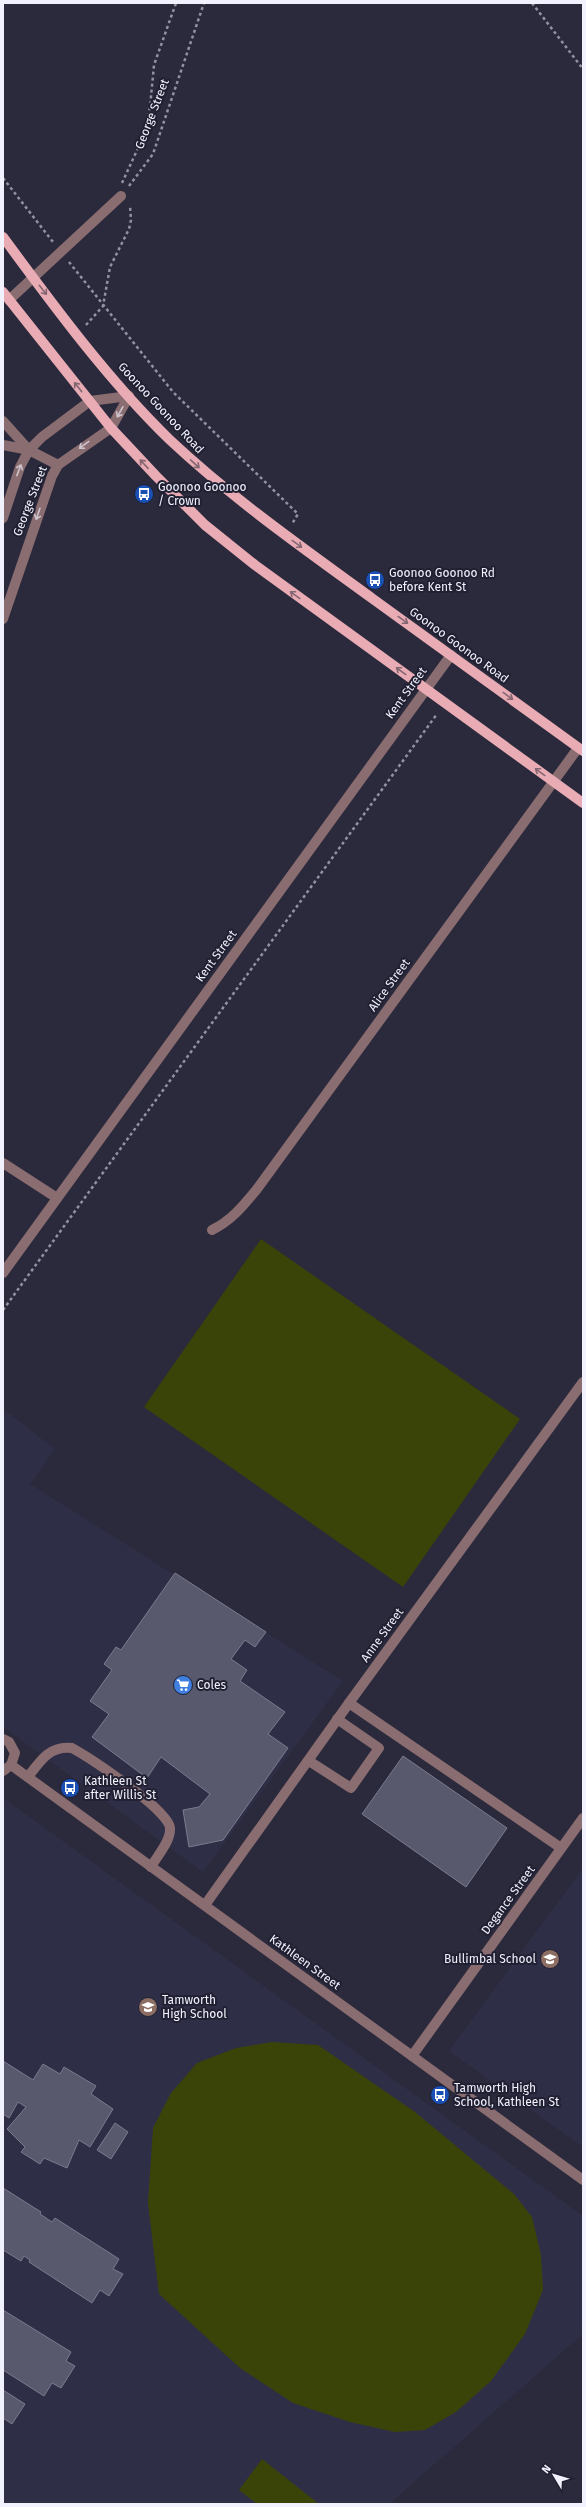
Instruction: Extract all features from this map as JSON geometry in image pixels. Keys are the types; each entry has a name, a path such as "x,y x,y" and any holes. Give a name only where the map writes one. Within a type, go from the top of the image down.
{"main road":[{"name":"Goonoo Goonoo Road","path":"3,237 78,334 129,396 168,438 207,474 285,535 581,749"},
{"path":"6,296 111,428 205,525 255,565 583,803"}],"street":[{"path":"6,296 34,278 121,196"},
{"name":"George Street","path":"3,518 20,467 29,450 55,426 90,401 129,396"},
{"name":"George Street","path":"3,619 47,488 58,465 111,428 129,396"},
{"path":"3,421 29,450"},
{"path":"3,445 29,450 58,465"},
{"name":"Kent Street","path":"3,1272 451,655"},
{"name":"Alice Street","path":"212,1230 226,1223 239,1211 554,782 581,749"},
{"path":"3,1163 57,1198"},
{"name":"Anne Street","path":"205,1905 309,1761 337,1719 583,1382"},
{"path":"349,1703 561,1848"},
{"path":"309,1761 350,1788 379,1748 337,1719"},
{"path":"3,1739 13,1747 15,1753 7,1768"},
{"path":"28,1777 45,1755 53,1750 64,1747 72,1748 152,1804 167,1819 170,1828 168,1838 151,1867"},
{"name":"Kathleen Street","path":"7,1768 28,1777 583,2180"},
{"name":"Degance Street","path":"412,2056 583,1818"}],"path":[{"path":"78,334 103,306 110,267 131,220 130,206 121,196 119,191 144,135 150,107 154,65 176,3"},
{"name":"George Street","path":"121,196 153,154 204,3"},
{"path":"532,3 583,70"},
{"path":"3,178 103,306 174,392 298,514 285,535"},
{"path":"3,1310 445,703"}],"shaded area":[{"path":"3,1409 55,1449 30,1484 343,1681 203,1872 3,1727"},
{"name":"Tamworth High School","path":"3,1798 583,2216 583,2334 389,2504 3,2504"},
{"name":"Bullimbal School","path":"583,1868 583,2147 449,2051"}],"green space":[{"path":"261,1239 520,1419 403,1587 144,1407"},
{"path":"272,2042 318,2045 415,2112 514,2194 532,2217 541,2255 543,2290 525,2334 491,2381 456,2412 425,2430 395,2432 350,2422 293,2403 240,2368 159,2294 148,2203 153,2128 171,2093 197,2063 236,2048"},
{"path":"262,2459 319,2504 257,2504 239,2490"}],"building":[{"path":"175,1573 266,1632 255,1647 245,1640 231,1659 247,1670 240,1681 285,1712 268,1734 288,1748 223,1840 189,1847 183,1810 199,1807 210,1794 161,1757 147,1778 92,1737 109,1714 90,1701 112,1670 104,1664 116,1647 121,1650"},
{"path":"403,1756 507,1828 466,1887 362,1814"},
{"path":"3,2061 33,2080 43,2064 60,2074 64,2067 96,2086 91,2094 113,2109 90,2147 79,2140 67,2168 44,2158 40,2164 21,2152 25,2147 7,2129 26,2107 18,2102 9,2118 3,2114"},
{"path":"115,2123 128,2132 111,2159 97,2150"},
{"path":"3,2188 41,2212 40,2214 52,2222 55,2218 119,2259 113,2269 123,2274 109,2296 100,2290 92,2303 29,2262 30,2260 24,2256 21,2261 3,2250"},
{"path":"3,2310 71,2352 66,2361 75,2366 61,2388 52,2383 44,2396 3,2370"},
{"path":"3,2390 25,2404 12,2424 3,2418"}],"place":[{"name":"Goonoo Goonoo / Crown","path":"144,494"},
{"name":"Goonoo Goonoo Rd before Kent St","path":"375,580"},
{"name":"Coles","path":"183,1685"},
{"name":"Kathleen St after Willis St","path":"70,1788"},
{"name":"Bullimbal School","path":"550,1959"},
{"name":"Tamworth High School","path":"148,2007"},
{"name":"Tamworth High School, Kathleen St","path":"440,2095"}]}
